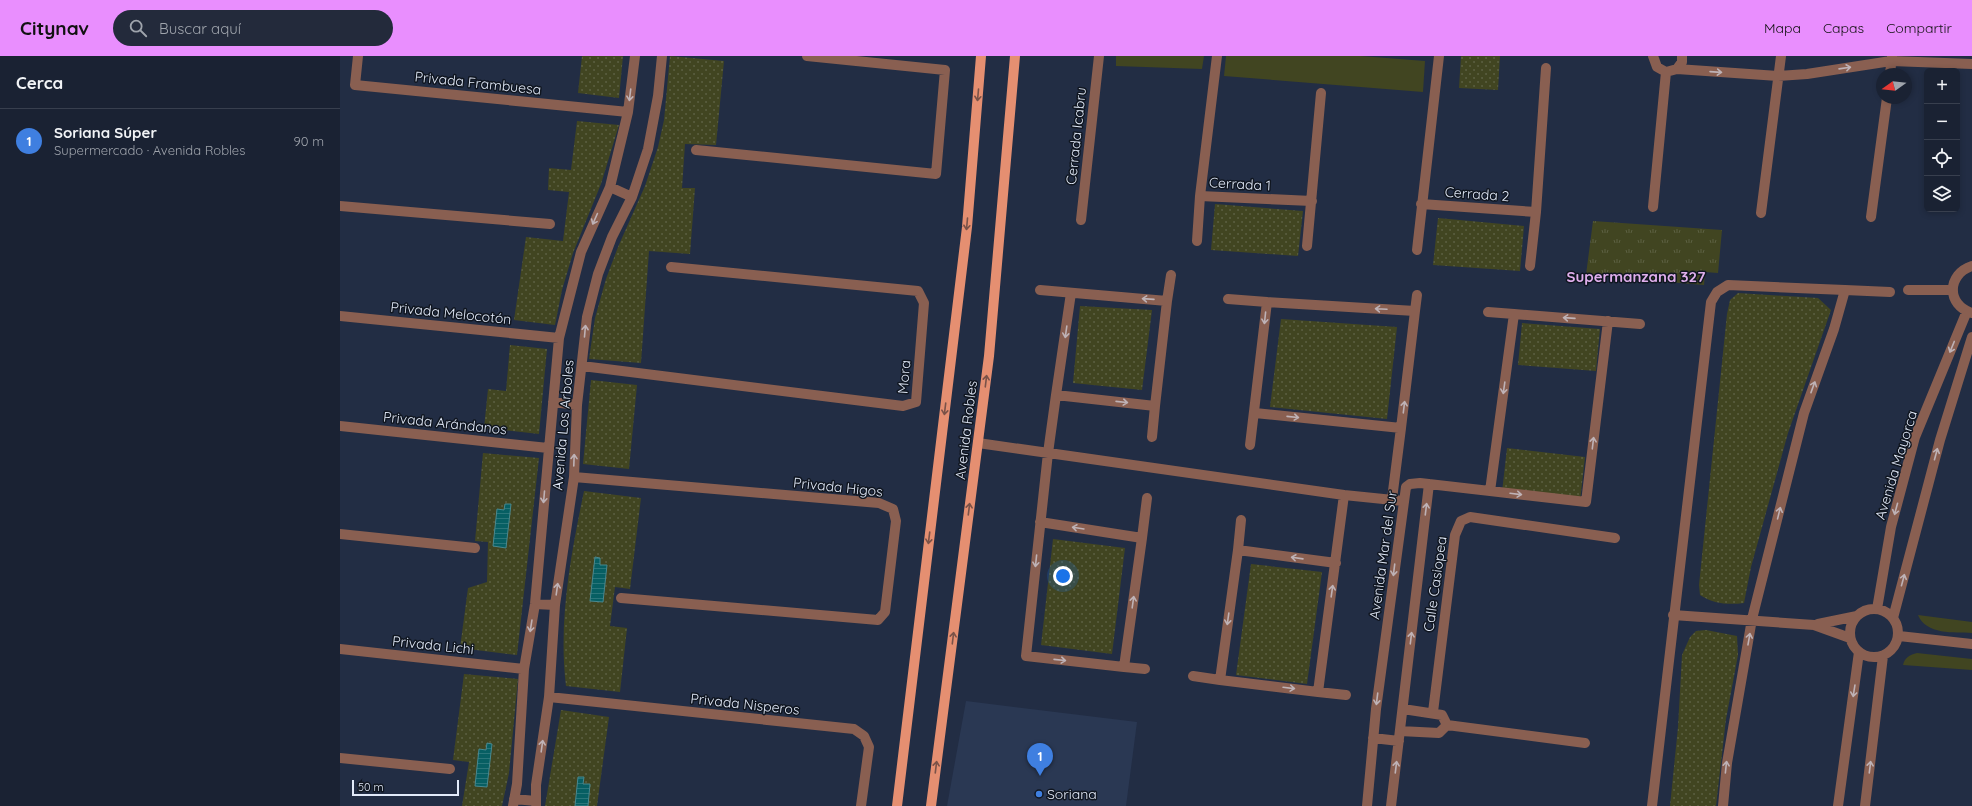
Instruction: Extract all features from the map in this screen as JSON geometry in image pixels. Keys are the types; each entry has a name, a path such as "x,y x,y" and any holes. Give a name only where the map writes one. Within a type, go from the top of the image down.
{"main road":[{"name":"Avenida Robles","path":"897,806 967,227 981,56"},
{"name":"Avenida Robles","path":"931,806 989,356 1015,56"}],"street":[{"name":"Privada Frambuesa","path":"358,56 355,85 628,112"},
{"name":"Avenida Los Arboles","path":"513,803 517,784 524,669 535,604 559,338 581,252 610,187 628,112 635,56"},
{"name":"Avenida Los Arboles","path":"536,804 549,698 555,605 574,478 576,405 587,317 598,274 612,237 632,197 648,149 658,96 662,56"},
{"path":"696,150 936,174 945,70 807,56"},
{"name":"Cerrada Icabru","path":"1081,220 1099,56"},
{"name":"Cerrada 1","path":"1217,56 1200,196 1312,201"},
{"path":"1417,250 1421,204 1439,56"},
{"path":"1654,56 1657,67 1666,72 1677,69 1778,76 1807,74 1892,59 1972,64"},
{"path":"1677,69 1682,62 1682,56"},
{"path":"1761,213 1781,56"},
{"path":"1530,266 1536,212 1546,68"},
{"path":"1653,207 1666,72"},
{"path":"1307,246 1321,93"},
{"path":"1871,217 1886,104"},
{"path":"610,187 632,197"},
{"path":"1197,241 1200,196"},
{"name":"Cerrada 2","path":"1421,204 1536,212"},
{"path":"340,206 550,224"},
{"path":"1969,312 1956,302 1953,290 1954,282 1958,275 1964,269 1972,266"},
{"name":"Mora","path":"582,366 903,406 916,402 924,303 918,291 671,267"},
{"path":"1152,437 1171,275"},
{"path":"1652,806 1673,616 1711,302 1717,292 1728,285 1890,292"},
{"path":"1040,290 1167,301"},
{"path":"1723,806 1727,763 1752,619 1804,413 1834,329 1845,290"},
{"path":"1908,290 1953,290"},
{"path":"1071,293 1048,453 1026,656 1145,669"},
{"path":"1392,499 1417,294"},
{"path":"1228,299 1415,311"},
{"path":"1250,445 1267,302"},
{"path":"1488,312 1640,324"},
{"name":"Avenida Mayorca","path":"1877,609 1891,527 1916,437 1969,312"},
{"path":"1490,491 1514,314"},
{"name":"Privada Melocotón","path":"340,316 559,338"},
{"path":"1391,806 1430,484 1586,502 1608,321"},
{"path":"1894,618 1940,440 1972,337"},
{"path":"1056,395 1155,406"},
{"path":"553,402 576,405"},
{"path":"1254,414 1401,428"},
{"name":"Privada Arándanos","path":"340,426 548,448"},
{"path":"978,444 1344,495 1403,501"},
{"name":"Privada Higos","path":"574,478 879,503 893,509 896,521 885,612 878,620 621,598"},
{"name":"Avenida Mar del Sur","path":"1366,806 1373,738 1403,501 1406,487 1410,484 1430,484"},
{"path":"1318,692 1344,495"},
{"path":"1124,667 1147,498"},
{"name":"Calle Casiopea","path":"1433,712 1454,535 1461,521 1470,517 1616,538"},
{"path":"1220,680 1241,520"},
{"path":"1040,522 1142,538"},
{"path":"340,534 475,548"},
{"path":"1238,550 1336,564"},
{"path":"535,604 555,605"},
{"path":"1814,625 1857,616 1870,609 1877,609 1886,612 1894,618 1898,627 1899,636 1894,648 1883,656 1875,658 1859,652 1850,638 1851,626 1857,616"},
{"path":"1673,616 1752,619 1814,625 1850,638"},
{"path":"1899,636 1972,644"},
{"name":"Privada Lichi","path":"340,650 524,669"},
{"path":"1838,806 1859,652"},
{"path":"1865,806 1883,656"},
{"path":"1193,676 1346,695"},
{"name":"Privada Nisperos","path":"549,698 854,729 864,736 869,747 861,806"},
{"path":"1403,709 1433,712 1442,715 1447,725"},
{"path":"1373,738 1439,733 1447,725"},
{"path":"1447,725 1585,743"},
{"path":"340,758 450,769"},
{"path":"513,803 536,804"}],"shaded area":[{"path":"505,504 511,504 506,548 493,546 497,509 504,510"},
{"path":"595,557 600,558 600,565 607,565 603,602 590,601"},
{"path":"966,701 1137,722 1126,806 947,806"},
{"path":"487,743 492,744 487,787 475,786 479,749 486,750"},
{"path":"578,777 584,777 583,784 590,784 588,806 575,806"}],"green space":[{"path":"582,56 623,56 619,98 578,93"},
{"path":"670,56 724,61 716,145 685,144 682,188 695,188 690,254 649,251 641,363 589,359 595,318 606,279 618,247 645,186 658,147 664,120"},
{"path":"1116,56 1204,56 1202,69 1116,66"},
{"path":"1226,56 1361,56 1425,61 1423,92 1224,76"},
{"path":"1461,56 1500,56 1498,90 1459,88"},
{"path":"577,121 619,125 601,184 573,253 562,290 555,325 514,320 526,237 563,241 569,192 548,190 549,168 571,170"},
{"path":"1215,204 1303,211 1298,256 1211,250"},
{"path":"1438,218 1524,226 1520,271 1433,265"},
{"path":"1593,221 1722,230 1718,273 1705,272 1704,285 1586,275"},
{"path":"1738,293 1818,298 1831,310 1788,433 1751,567 1744,603 1727,604 1716,602 1700,595 1699,585 1727,314 1730,300"},
{"path":"1080,306 1152,310 1142,390 1073,383"},
{"path":"1281,319 1397,327 1387,419 1270,407"},
{"path":"1522,323 1600,329 1596,371 1518,365"},
{"path":"510,345 547,349 539,434 484,428 488,389 506,391"},
{"path":"591,380 637,385 629,469 583,464"},
{"path":"1507,448 1585,457 1580,501 1502,492"},
{"path":"483,453 539,458 517,655 460,648 468,588 487,582 488,542 475,541"},
{"path":"584,491 641,498 630,589 615,587 610,626 627,628 620,692 566,686 564,662 565,612 570,563","holes":["600,558 600,565 607,566 603,602 590,600"]},
{"path":"1053,539 1125,548 1112,654 1041,645"},
{"path":"1251,564 1322,572 1307,684 1236,675"},
{"path":"1918,615 1972,622 1972,633 1949,632 1934,629 1927,626"},
{"path":"1706,630 1737,636 1738,655 1726,719 1716,806 1670,806 1678,727 1682,655 1690,637 1696,631"},
{"path":"1917,653 1972,659 1972,670 1903,665 1908,657"},
{"path":"464,674 518,679 509,773 502,806 462,806 469,762 453,760","holes":["479,749 486,750 487,787 475,786"]},
{"path":"561,710 609,717 597,806 588,806 590,785 583,784 578,777 575,806 545,806"}],"place":[{"name":"Soriana Súper","path":"1040,776"},
{"name":"Soriana","path":"1039,794"}],"district":[{"name":"Supermanzana 327","path":"1636,276"}]}
